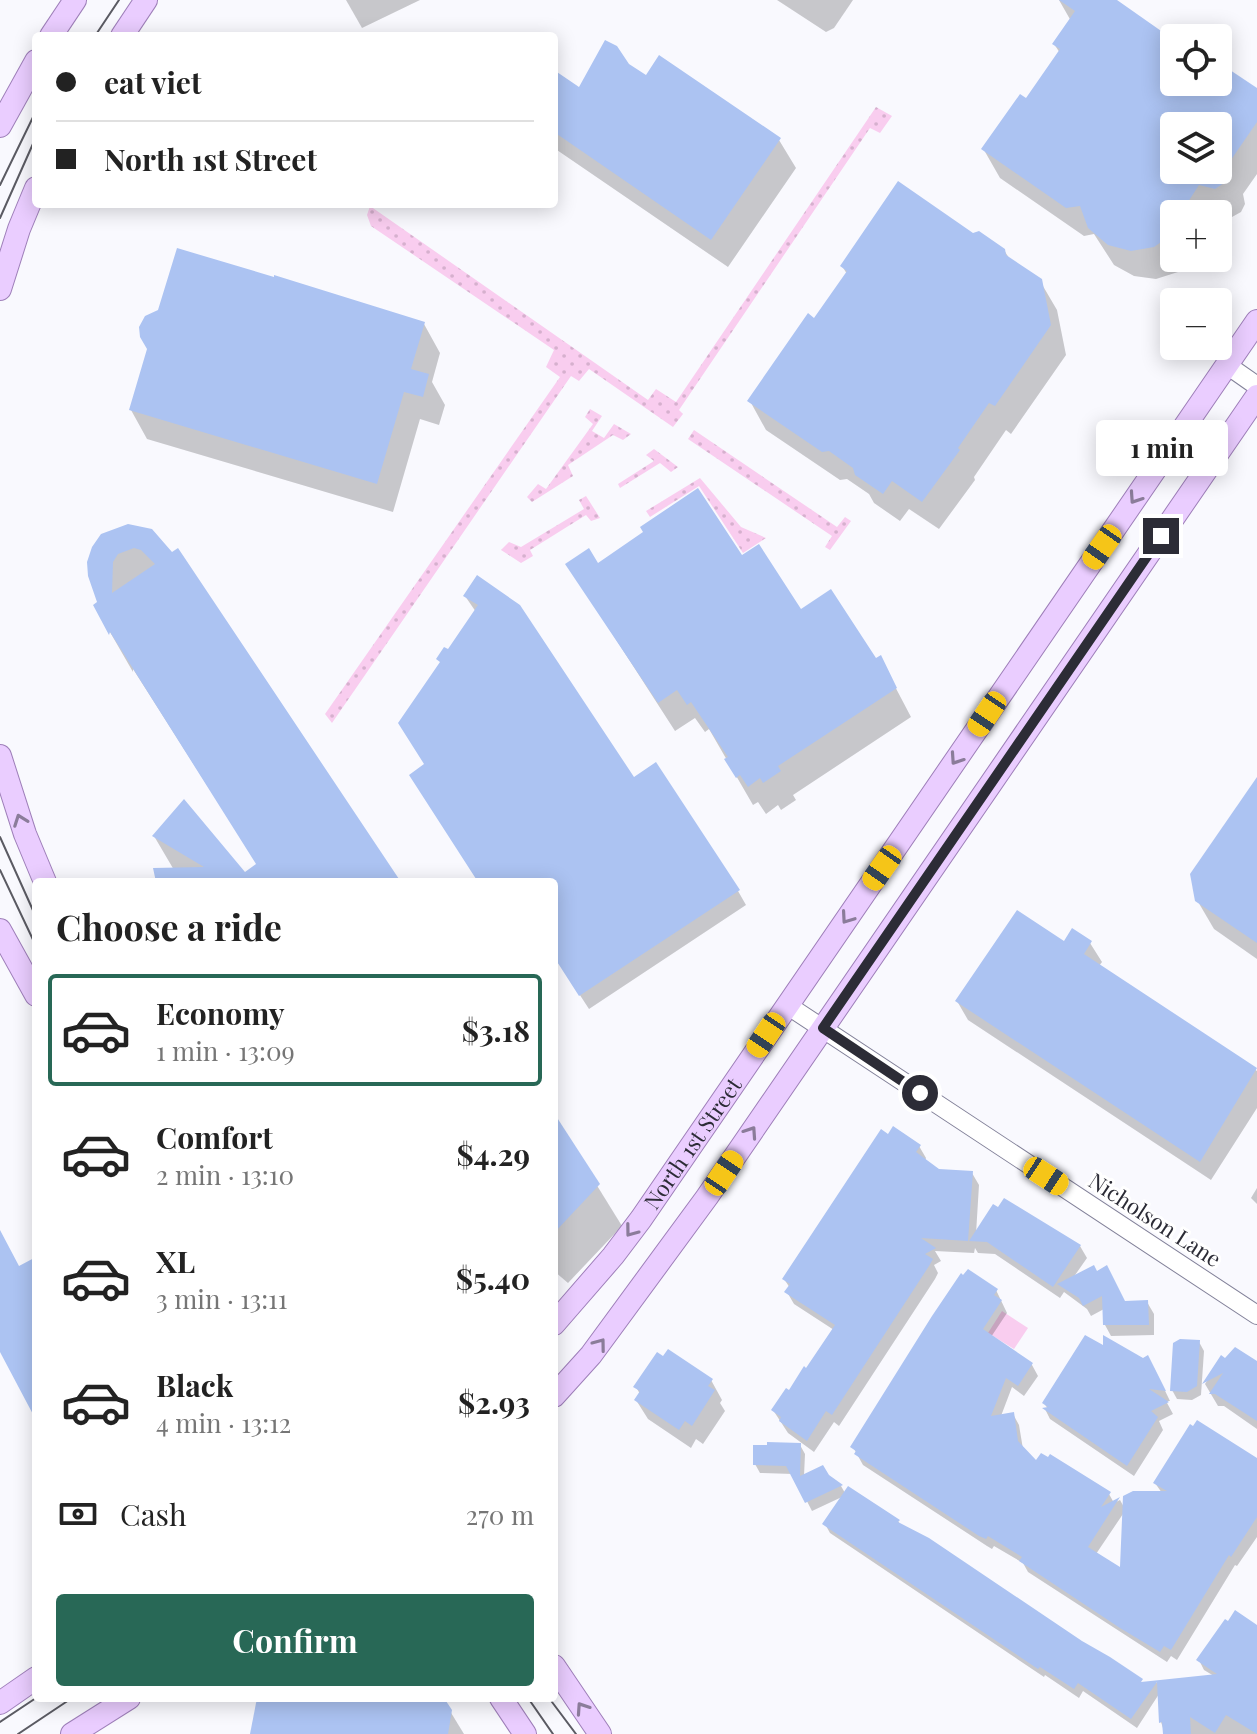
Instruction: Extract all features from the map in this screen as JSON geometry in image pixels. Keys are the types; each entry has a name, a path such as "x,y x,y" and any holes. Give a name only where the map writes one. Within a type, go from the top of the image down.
{"main road":[{"path":"54,32 75,0"},
{"path":"125,32 146,0"},
{"path":"0,126 32,68"},
{"path":"0,289 32,198"},
{"name":"North 1st Street","path":"558,1319 641,1219 1257,321"},
{"name":"North 1st Street","path":"558,1392 582,1367 641,1289 1257,396"},
{"path":"0,756 25,834 43,878"},
{"path":"0,930 32,988"},
{"path":"558,1672 600,1734"},
{"path":"0,1703 32,1681"},
{"path":"72,1734 123,1702"},
{"path":"504,1702 525,1734"}],"street":[{"path":"1227,365 1257,386"},
{"name":"Nicholson Lane","path":"787,1005 1257,1315"}],"shaded area":[{"path":"876,107 892,116 880,133 870,128 679,410 683,414 673,427 589,369 579,381 571,376 332,723 325,714 560,377 546,367 554,350 371,226 367,215 369,208 648,400 656,389 676,402"},
{"path":"590,409 602,416 592,431 604,438 614,424 631,434 623,440 613,435 568,465 573,476 532,502 527,497 538,484 546,489 593,424 585,417"},
{"path":"694,430 837,527 845,517 851,521 830,550 825,547 832,536 688,439"},
{"path":"654,449 678,467 671,472 660,463 620,488 618,484 654,461 646,455"},
{"path":"700,478 741,527 766,538 743,553 699,486 650,517 646,511"},
{"path":"586,496 600,518 591,521 586,515 530,550 533,556 521,563 501,550 509,542 521,547 584,509 579,500"},
{"path":"1002,1311 1028,1328 1014,1349 988,1333"}],"building":[{"path":"1059,0 1117,0 1160,30 1160,96 1232,96 1232,71 1257,88 1257,122 1232,158 1232,112 1160,112 1160,184 1222,184 1215,189 1199,185 1189,200 1160,200 1160,243 1154,247 1131,251 1108,245 1088,228 1080,206 1066,208 981,149 1020,94 1026,98 1060,49 1052,44 1075,11"},
{"path":"605,40 617,46 629,64 646,75 659,55 781,138 711,240 558,135 558,73 579,87"},
{"path":"898,181 973,233 979,231 1005,249 1006,255 1042,279 1051,325 995,406 989,403 922,502 892,481 883,494 855,475 853,468 829,451 822,452 747,401 808,313 814,318 847,271 840,266"},
{"path":"177,248 425,322 411,369 429,374 423,397 404,392 377,484 129,410 147,349 140,337 139,327 145,316 158,310"},
{"path":"698,488 742,555 759,544 801,609 831,589 876,658 881,655 897,688 778,766 781,771 763,783 760,778 748,787 740,775 736,778 724,759 728,757 691,702 687,705 677,690 658,703 565,564 589,548 598,563 643,532 640,527"},
{"path":"128,524 152,529 172,552 178,548 398,878 155,878 153,868 204,867 152,836 184,799 245,872 256,864 110,632 109,635 93,605 97,602 88,576 87,562 101,534","holes":["134,548 141,550 155,564 112,593 113,562 118,554"]},
{"path":"477,575 520,605 634,777 656,762 740,890 579,996 558,963 558,878 475,878 409,775 424,764 398,723 440,662 436,659 444,647 448,649 478,605 463,596"},
{"path":"1257,777 1257,943 1195,901 1190,874"},
{"path":"1017,910 1064,941 1072,928 1092,941 1084,954 1257,1068 1200,1162 955,1001"},
{"path":"558,1119 600,1184 558,1229"},
{"path":"893,1126 921,1145 916,1152 939,1169 973,1171 968,1241 921,1238 936,1248 925,1254 933,1259 832,1415 826,1411 807,1441 779,1421 781,1417 771,1410 786,1388 789,1390 804,1366 806,1368 835,1325 784,1292 790,1284 782,1279 881,1129 888,1134"},
{"path":"1004,1198 1081,1245 1053,1287 987,1242 969,1241 993,1204 998,1207"},
{"path":"0,1230 19,1266 32,1259 32,1412 0,1352"},
{"path":"1094,1265 1097,1271 1107,1265 1125,1301 1148,1300 1149,1325 1103,1325 1102,1296 1083,1306 1079,1298 1057,1284"},
{"path":"968,1269 998,1289 994,1295 1002,1300 983,1329 1033,1363 1018,1386 1006,1378 991,1416 1014,1412 1018,1441 1036,1460 1041,1453 1048,1457 1050,1454 1111,1492 1101,1507 1120,1497 1088,1547 1120,1567 1123,1496 1133,1491 1167,1491 1153,1483 1190,1424 1193,1426 1197,1420 1257,1458 1257,1517 1231,1557 1229,1555 1171,1650 1164,1646 1160,1652 1120,1628 1019,1561 1022,1557 988,1536 986,1539 979,1536 854,1454 856,1451 850,1447 932,1316 961,1273 963,1275"},
{"path":"1085,1335 1103,1345 1103,1335 1143,1358 1148,1355 1166,1391 1149,1389 1169,1402 1151,1411 1158,1417 1127,1466 1042,1408 1048,1407 1042,1403"},
{"path":"1180,1339 1200,1340 1197,1386 1187,1392 1170,1391 1173,1343"},
{"path":"1235,1347 1257,1361 1257,1421 1215,1394 1209,1394 1223,1373 1202,1384 1221,1355 1225,1358"},
{"path":"668,1349 713,1379 708,1386 715,1390 692,1426 685,1421 679,1430 634,1400 640,1391 633,1387 657,1352 663,1356"},
{"path":"767,1442 801,1443 800,1476 823,1465 829,1475 843,1485 805,1503 786,1466 753,1465 753,1445 767,1445"},
{"path":"848,1486 900,1520 898,1522 929,1538 1143,1679 1141,1682 1217,1674 1196,1660 1235,1610 1257,1625 1257,1734 1226,1715 1215,1733 1190,1717 1191,1734 1163,1734 1162,1722 1159,1723 1157,1682 1131,1719 1078,1683 1074,1689 1040,1667 1038,1669 822,1524"},
{"path":"256,1702 447,1702 452,1710 448,1734 250,1734"}],"tram line":[{"path":"98,32 119,0"},
{"path":"0,185 32,119"},
{"path":"0,218 32,146"},
{"path":"0,837 32,908"},
{"path":"0,870 32,938"},
{"path":"0,1722 32,1701"},
{"path":"18,1734 66,1702"},
{"path":"531,1702 553,1734"},
{"path":"552,1702 576,1734"}],"route":[{"path":"920,1093 823,1028 1161,536"}]}
